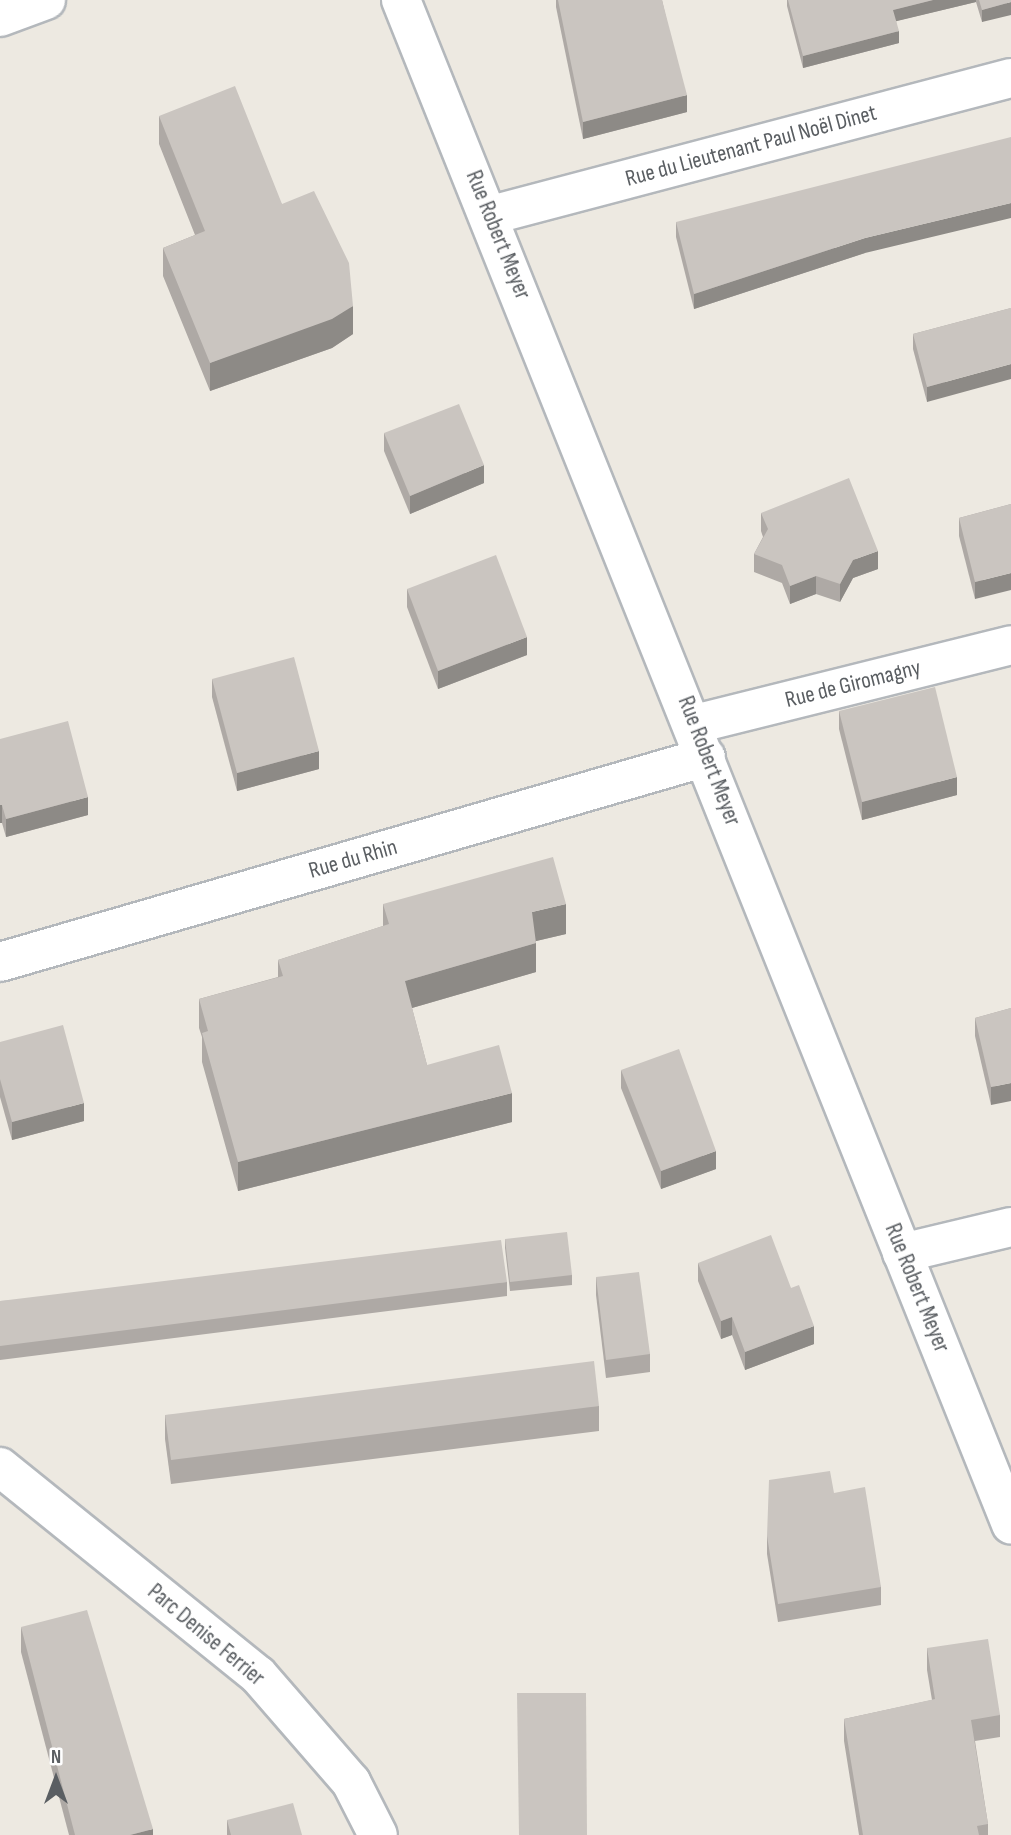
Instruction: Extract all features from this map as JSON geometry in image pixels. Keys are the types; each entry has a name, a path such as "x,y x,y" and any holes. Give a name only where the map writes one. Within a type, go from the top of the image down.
{"street":[{"path":"0,17 46,0"},
{"name":"Rue Robert Meyer","path":"401,0 491,215 1011,1524"},
{"name":"Rue du Lieutenant Paul Noël Dinet","path":"491,215 1011,78"},
{"name":"Rue de Giromagny","path":"701,740 1011,645"},
{"name":"Rue du Rhin","path":"0,962 701,740"},
{"path":"902,1253 1011,1227"},
{"name":"Parc Denise Ferrier","path":"0,1467 257,1675 351,1782 378,1835"}],"building":[{"path":"558,0 662,0 687,95 583,122"},
{"path":"788,0 933,0 893,10 899,31 803,56"},
{"path":"979,0 1011,0 1011,2 982,10"},
{"path":"235,86 282,204 314,191 349,263 353,306 332,319 210,363 163,248 205,231 159,116"},
{"path":"1011,137 1011,203 865,238 694,294 676,222"},
{"path":"1011,308 1011,364 927,387 913,334"},
{"path":"459,404 484,465 410,496 384,433"},
{"path":"849,478 878,551 853,560 840,584 816,576 790,586 782,565 754,554 768,529 761,513"},
{"path":"1011,504 1011,573 975,582 959,518"},
{"path":"496,555 527,637 438,671 407,589"},
{"path":"294,657 319,751 237,773 212,679"},
{"path":"935,687 957,777 862,802 839,711"},
{"path":"68,721 88,797 6,819 0,805 0,739"},
{"path":"553,857 566,904 532,912 536,943 405,981 427,1065 499,1045 512,1093 238,1162 202,1033 208,1031 199,999 283,976 278,960 389,924 383,904"},
{"path":"1011,1008 1011,1083 991,1087 975,1018"},
{"path":"63,1025 84,1103 12,1122 0,1079 0,1042"},
{"path":"679,1049 716,1151 661,1171 621,1070"},
{"path":"567,1232 572,1275 510,1282 505,1239"},
{"path":"771,1235 791,1288 799,1285 814,1326 745,1352 732,1317 721,1321 698,1263"},
{"path":"501,1240 507,1282 0,1346 0,1301"},
{"path":"639,1272 650,1354 606,1360 596,1277"},
{"path":"594,1361 599,1406 171,1460 165,1415"},
{"path":"830,1471 834,1493 865,1487 881,1587 778,1604 767,1536 769,1480"},
{"path":"87,1610 153,1829 130,1835 75,1835 21,1627"},
{"path":"988,1639 1000,1715 971,1720 988,1824 977,1826 979,1835 863,1835 844,1719 935,1699 927,1648"},
{"path":"517,1693 586,1693 587,1835 519,1835"},
{"path":"293,1803 302,1835 231,1835 227,1820"}]}
